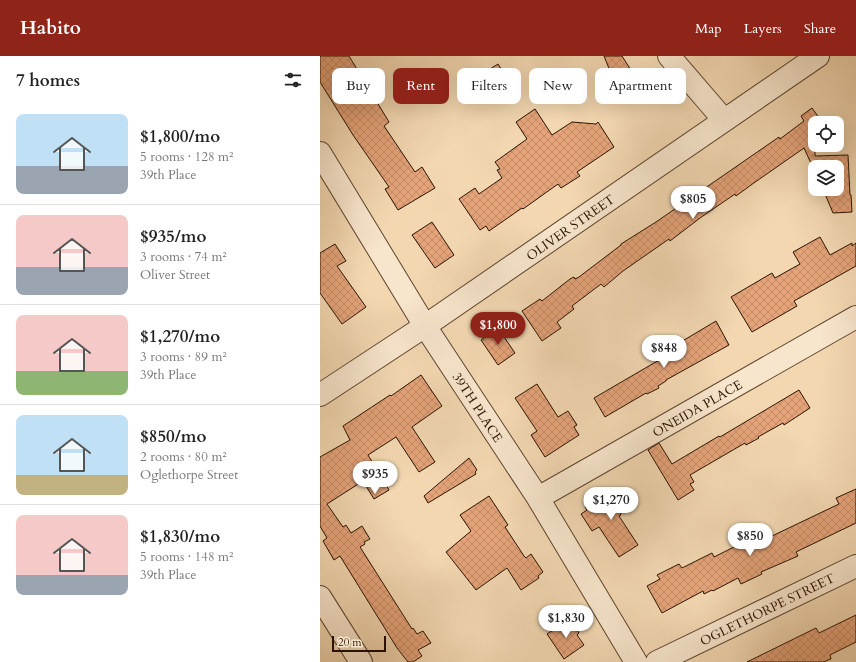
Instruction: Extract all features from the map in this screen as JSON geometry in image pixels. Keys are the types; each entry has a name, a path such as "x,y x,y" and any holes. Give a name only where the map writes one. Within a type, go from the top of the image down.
{"street":[{"path":"669,56 724,120"},
{"name":"OLIVER STREET","path":"320,395 425,326 818,56"},
{"name":"39TH PLACE","path":"320,153 425,326 538,498 636,662"},
{"name":"ONEIDA PLACE","path":"538,498 856,317"},
{"name":"OGLETHORPE STREET","path":"657,662 856,566"},
{"path":"320,597 361,662"}],"building":[{"path":"320,56 349,56 356,68 332,68 332,101 320,82"},
{"path":"604,56 622,56 630,68 609,68"},
{"path":"498,64 501,68 492,68"},
{"path":"334,104 378,104 389,122 384,126 415,172 422,167 435,188 398,210 385,189 389,187"},
{"path":"812,108 818,116 808,116 808,152 815,152 815,156 848,155 852,212 833,213 826,196 844,196 844,160 810,160 804,148 736,196 735,194 700,218 670,241 669,239 623,271 604,287 601,284 572,306 574,309 557,322 561,328 542,341 522,311 540,299 542,301 570,279 579,277 621,244 656,222 779,137 780,139 804,121 801,116"},
{"path":"535,109 552,135 572,122 596,124 598,122 614,147 577,172 580,176 561,188 558,184 489,231 486,226 480,230 459,199 475,188 479,194 502,178 497,170 500,169 495,162 527,139 516,122"},
{"path":"432,222 454,255 435,268 412,235"},
{"path":"820,237 830,255 852,243 852,246 856,243 856,266 794,301 797,306 752,332 731,297 772,273 775,278 800,264 793,252"},
{"path":"335,244 346,261 337,266 366,307 342,324 320,293 320,253"},
{"path":"716,321 729,345 666,380 658,386 659,388 647,394 646,393 605,417 594,398 666,356 664,352"},
{"path":"498,328 515,353 498,365 481,340"},
{"path":"421,375 442,406 412,427 435,462 419,472 396,437 368,455 389,490 374,499 363,481 327,504 343,527 346,525 351,533 362,526 370,539 364,542 365,544 360,547 412,629 413,628 417,634 423,631 431,643 418,650 422,656 413,662 408,662 397,648 340,556 334,560 323,541 327,538 320,526 320,457 350,440 343,426"},
{"path":"537,384 558,417 568,411 577,425 574,427 579,435 545,457 531,435 537,431 515,398"},
{"path":"799,390 810,408 784,425 783,423 746,445 745,443 690,475 694,482 690,484 694,490 678,500 648,450 659,443 672,464"},
{"path":"469,458 477,470 475,472 476,474 428,503 424,496"},
{"path":"618,488 630,507 619,516 638,545 619,557 599,527 592,531 581,514 587,510 585,507"},
{"path":"856,489 856,523 796,552 798,556 761,572 762,574 741,584 738,578 713,591 712,590 704,594 703,591 662,613 647,586 660,579 657,575 679,564 682,568 712,553 714,557 746,541 749,547 839,504 836,498"},
{"path":"489,496 508,525 505,527 524,556 526,558 531,554 543,572 538,576 539,578 521,590 507,568 476,590 446,552 471,531 460,515"},
{"path":"856,615 856,642 830,655 831,659 823,662 747,662 816,628 819,633"},
{"path":"569,619 579,633 577,635 584,645 564,659 547,634"}]}
